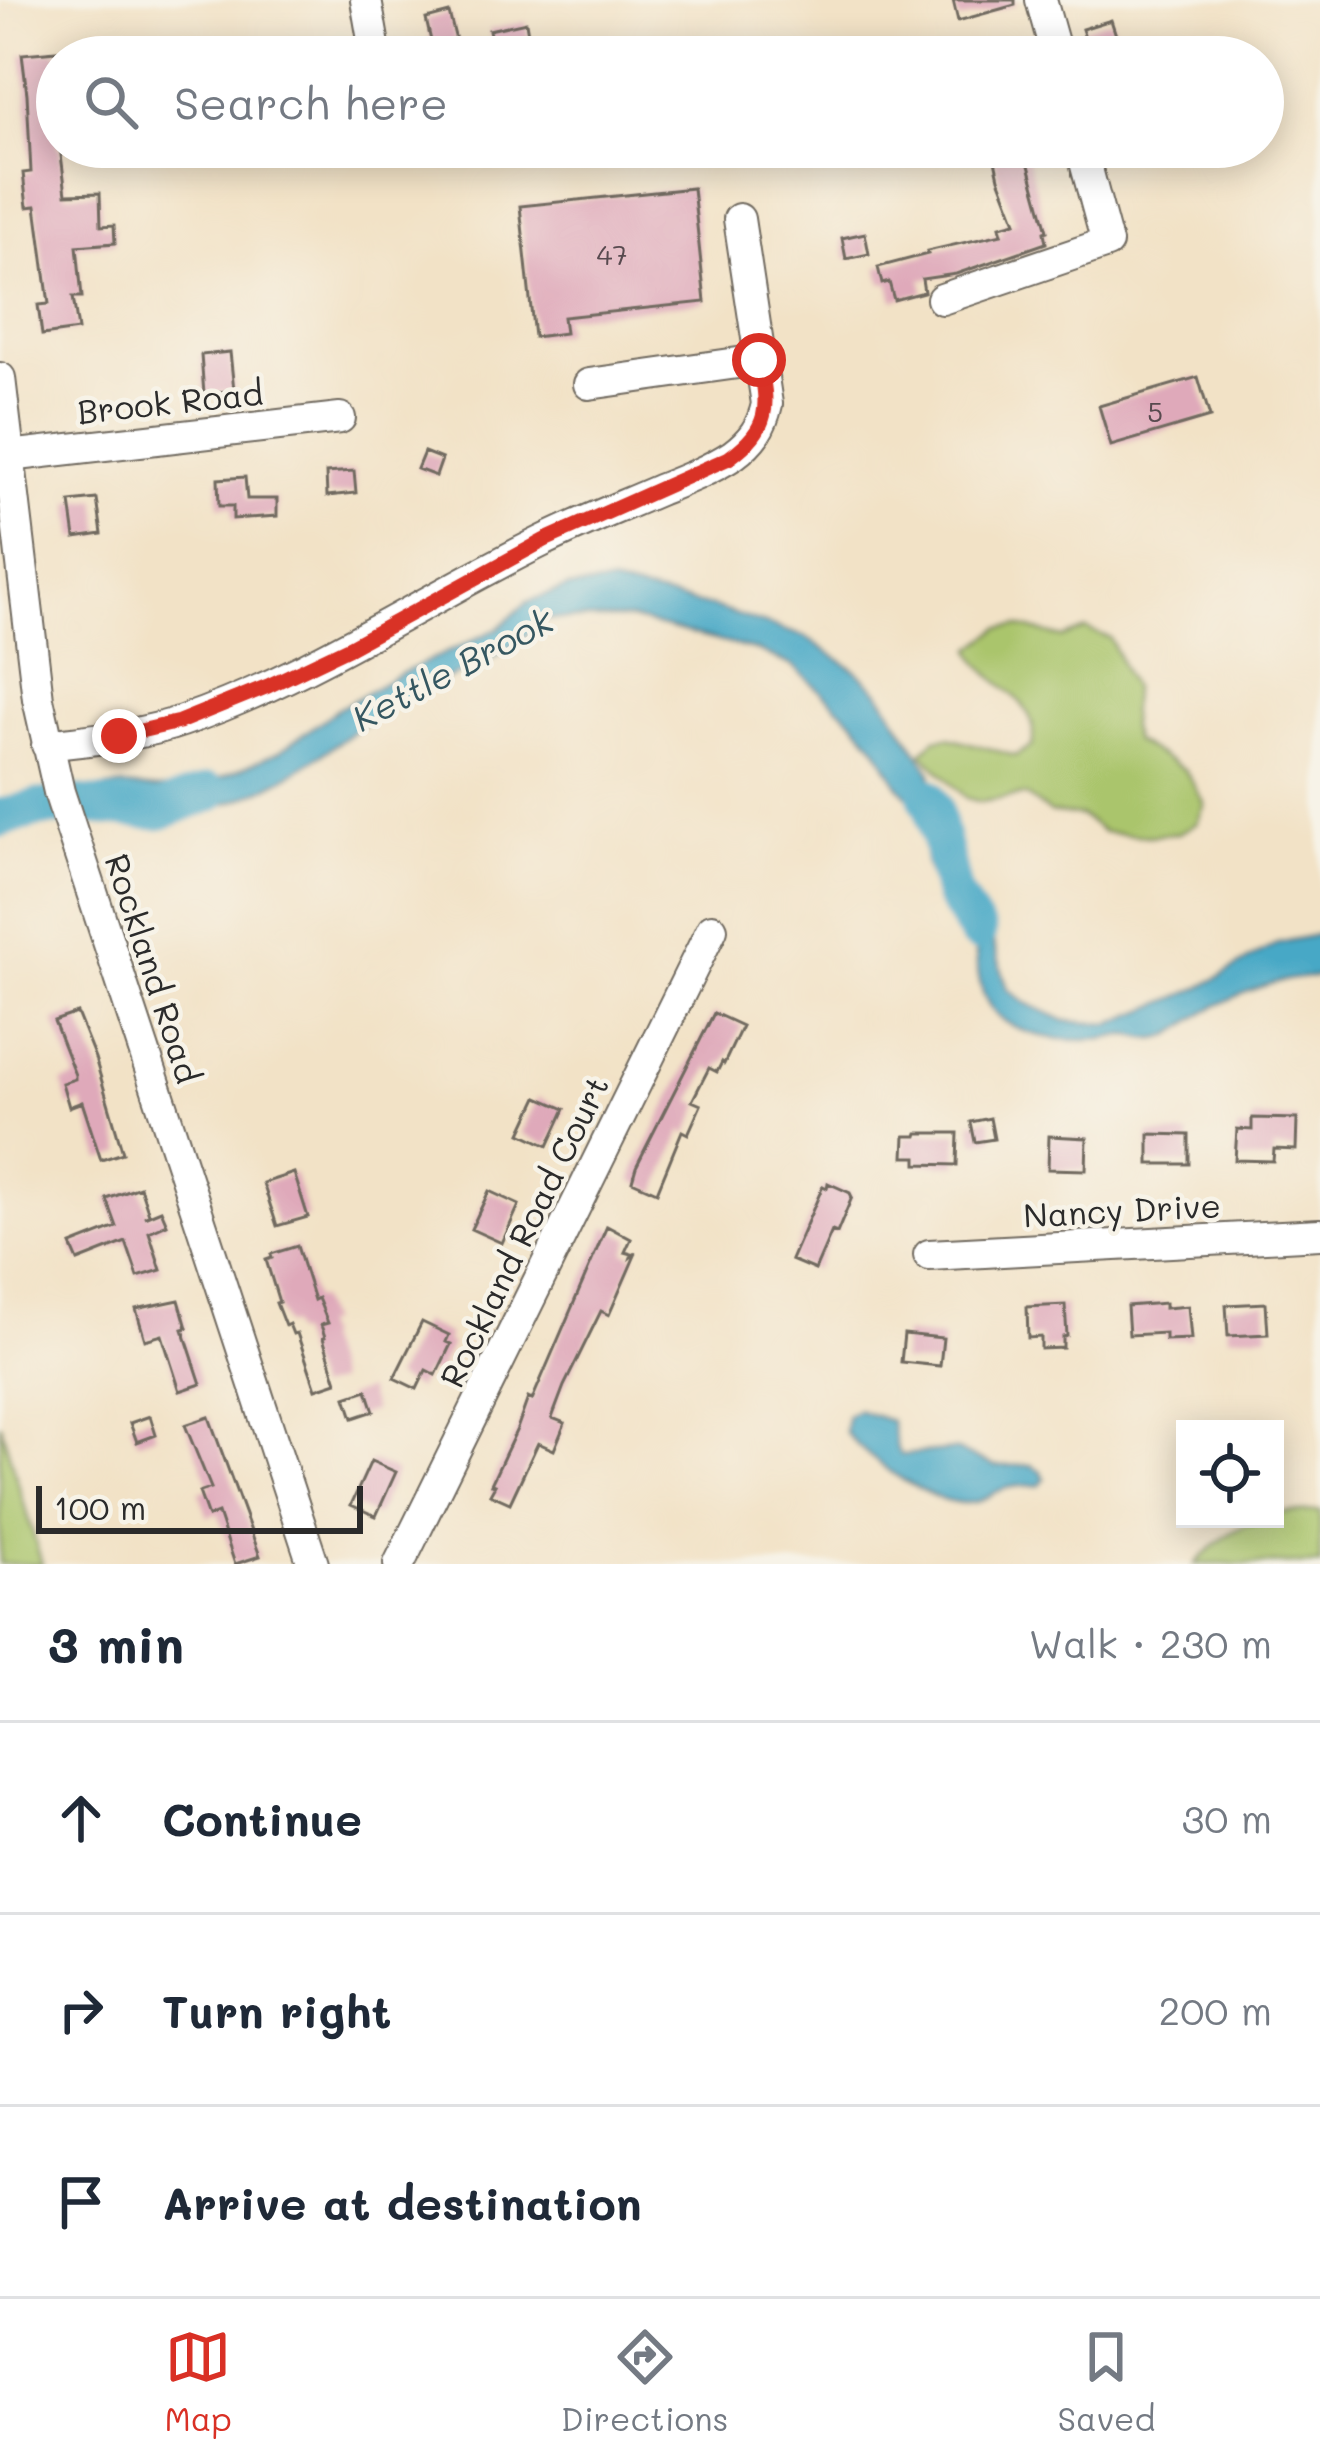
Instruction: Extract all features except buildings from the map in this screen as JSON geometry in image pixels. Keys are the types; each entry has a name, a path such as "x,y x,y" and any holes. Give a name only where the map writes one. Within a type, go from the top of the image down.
{"street":[{"path":"366,0 372,36"},
{"path":"1041,0 1051,36"},
{"path":"942,299 1107,243 1087,168"},
{"path":"47,745 179,722 268,686 350,647 545,540 729,458 750,442 767,404 739,219"},
{"path":"589,385 759,360"},
{"name":"Rockland Road","path":"0,378 24,593 47,745 62,802 314,1564"},
{"name":"Brook Road","path":"9,456 340,418"},
{"name":"Rockland Road Court","path":"399,1564 712,929"},
{"name":"Nancy Drive","path":"928,1255 1320,1234"}],"green space":[{"path":"1018,626 1063,638 1086,629 1110,638 1132,688 1134,741 1185,770 1205,804 1197,823 1179,833 1148,836 1103,832 1081,816 1050,813 1025,795 981,802 966,798 922,753 935,739 949,737 1015,756 1032,746 1034,728 1029,714 985,670 972,649 1000,628"},
{"path":"0,1423 42,1564 0,1564"},
{"path":"1320,1511 1320,1564 1195,1564 1239,1528 1284,1528 1284,1513"}],"water":[{"name":"Kettle Brook","path":"610,584 712,607 806,637 880,693 931,773 945,880 992,939 1008,989 1024,1002 1066,1021 1111,1024 1200,988 1278,943 1320,934 1320,977 1290,979 1246,992 1157,1039 1129,1035 1069,1040 1018,1029 993,1011 981,986 974,936 954,918 934,886 918,807 855,722 793,666 758,651 631,619 545,619 510,647 403,700 287,777 238,800 182,809 74,807 21,820 16,799 122,786 200,787 280,751 338,709 396,676 499,628 527,602 566,588"},
{"path":"857,1410 891,1421 901,1455 955,1450 995,1466 1031,1465 1045,1478 1039,1485 1005,1488 975,1502 942,1499 904,1481 856,1444 845,1432 847,1416"}],"waterway":[{"name":"Kettle Brook","path":"0,818 38,808 80,805 158,811 209,793"},
{"name":"Kettle Brook","path":"927,797 953,894 977,932"}],"route":[{"path":"119,736 179,722 268,686 350,647 545,540 729,458 750,442 763,421 767,404 759,360"}]}
